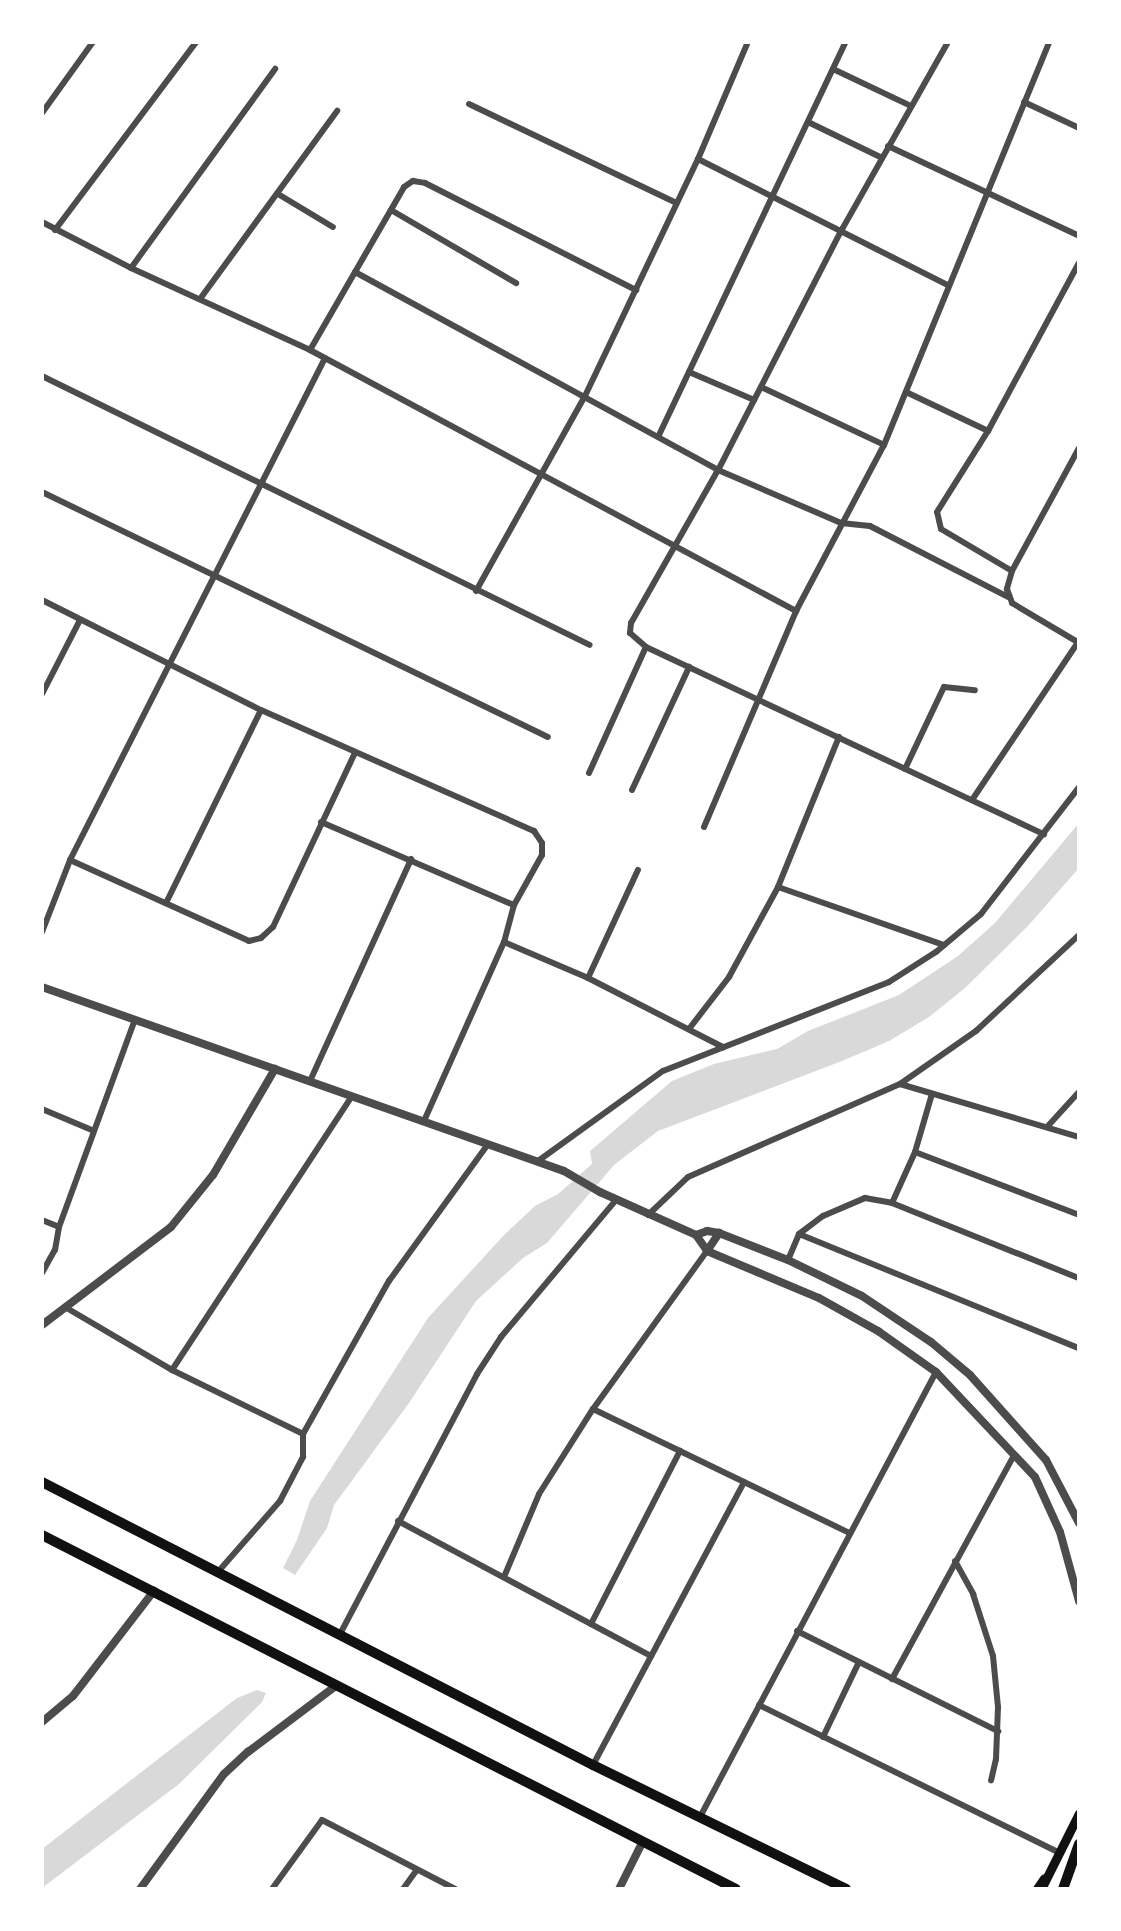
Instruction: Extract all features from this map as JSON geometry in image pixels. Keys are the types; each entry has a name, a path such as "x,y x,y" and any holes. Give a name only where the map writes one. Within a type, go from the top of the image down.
{"main road":[{"path":"42,1482 593,1765 846,1889"},
{"path":"42,1535 736,1889"},
{"path":"1042,1886 1079,1813"},
{"path":"1063,1889 1079,1844"}],"street":[{"path":"43,110 93,42"},
{"path":"55,230 196,42"},
{"path":"476,591 584,398 698,159 748,42"},
{"path":"659,435 846,42"},
{"path":"704,827 796,611 884,445 1049,42"},
{"path":"945,43 842,229 718,470 631,623 630,633 646,647 1044,834"},
{"path":"131,268 275,69"},
{"path":"833,69 911,106"},
{"path":"1024,102 1079,128"},
{"path":"469,104 677,203"},
{"path":"200,299 337,111"},
{"path":"808,122 882,158"},
{"path":"888,146 1079,236"},
{"path":"698,159 775,195 949,286"},
{"path":"310,350 404,187 413,181 425,183 636,290"},
{"path":"278,194 333,227"},
{"path":"391,210 516,283"},
{"path":"42,222 131,268 310,350 796,611"},
{"path":"1012,571 941,529 937,512 988,431 1079,263"},
{"path":"355,272 584,398 659,435 718,470 841,523 870,526 1008,597 1078,642 972,800"},
{"path":"42,932 70,860 325,358"},
{"path":"689,372 754,400"},
{"path":"42,376 590,645"},
{"path":"761,387 884,445"},
{"path":"906,392 988,431"},
{"path":"1008,597 1012,571 1079,448"},
{"path":"42,492 548,737"},
{"path":"42,600 172,662 261,710 534,831 542,843 542,855 514,905 504,942 424,1121"},
{"path":"42,694 80,620"},
{"path":"589,773 646,647"},
{"path":"632,790 689,667"},
{"path":"905,769 944,687 975,690"},
{"path":"166,903 261,710"},
{"path":"689,1029 729,977 778,887 839,737"},
{"path":"70,860 249,941 261,938 273,927 355,753"},
{"path":"538,1161 663,1071 889,982 944,945 981,914 1079,787"},
{"path":"321,822 514,905"},
{"path":"310,1081 411,859"},
{"path":"588,978 638,870"},
{"path":"778,887 944,945"},
{"path":"648,1215 688,1177 900,1084 976,1031 1079,935"},
{"path":"504,942 588,978 723,1047"},
{"path":"42,987 564,1171 600,1192 696,1235 707,1251 819,1298 878,1331 936,1372 1035,1477 1049,1502 1079,1601"},
{"path":"42,1273 55,1250 59,1227 135,1019"},
{"path":"42,1325 179,1219 213,1175 275,1069"},
{"path":"900,1084 1079,1137"},
{"path":"1047,1127 1079,1092"},
{"path":"892,1203 915,1152 932,1094"},
{"path":"172,1370 352,1096"},
{"path":"42,1109 94,1131"},
{"path":"217,1574 280,1501 303,1457 303,1434 389,1281 488,1144"},
{"path":"915,1152 1079,1215"},
{"path":"788,1260 799,1234 823,1216 865,1198 892,1203 1079,1278"},
{"path":"339,1636 455,1411 501,1337 617,1199"},
{"path":"42,1220 59,1227"},
{"path":"696,1235 707,1231 719,1233 788,1260 888,1312 931,1342 970,1375 1054,1469 1079,1523"},
{"path":"504,1577 539,1494 593,1409 719,1233"},
{"path":"799,1234 1079,1348"},
{"path":"65,1307 172,1370 303,1434"},
{"path":"700,1817 936,1372"},
{"path":"593,1409 849,1533"},
{"path":"591,1624 680,1451"},
{"path":"892,1679 1014,1455"},
{"path":"593,1765 744,1482"},
{"path":"398,1521 651,1656"},
{"path":"955,1561 973,1594 993,1656 998,1731 991,1780"},
{"path":"44,1720 73,1696 154,1591"},
{"path":"797,1631 998,1731"},
{"path":"823,1737 859,1662"},
{"path":"140,1889 224,1774 248,1752 337,1685"},
{"path":"759,1705 1058,1852"},
{"path":"272,1889 322,1820 455,1889"},
{"path":"619,1889 642,1843"},
{"path":"403,1889 417,1870"}],"shaded area":[{"path":"1079,823 1079,868 1027,927 965,988 929,1017 889,1041 842,1061 658,1131 614,1165 547,1243 523,1258 476,1301 409,1403 334,1505 327,1528 295,1575 283,1568 297,1540 310,1501 428,1318 504,1235 535,1206 558,1194 592,1164 590,1151 672,1081 714,1064 777,1049 808,1031 899,995 958,956 995,923"},
{"path":"257,1690 266,1693 262,1702 179,1784 42,1888 42,1849 237,1698"}]}
